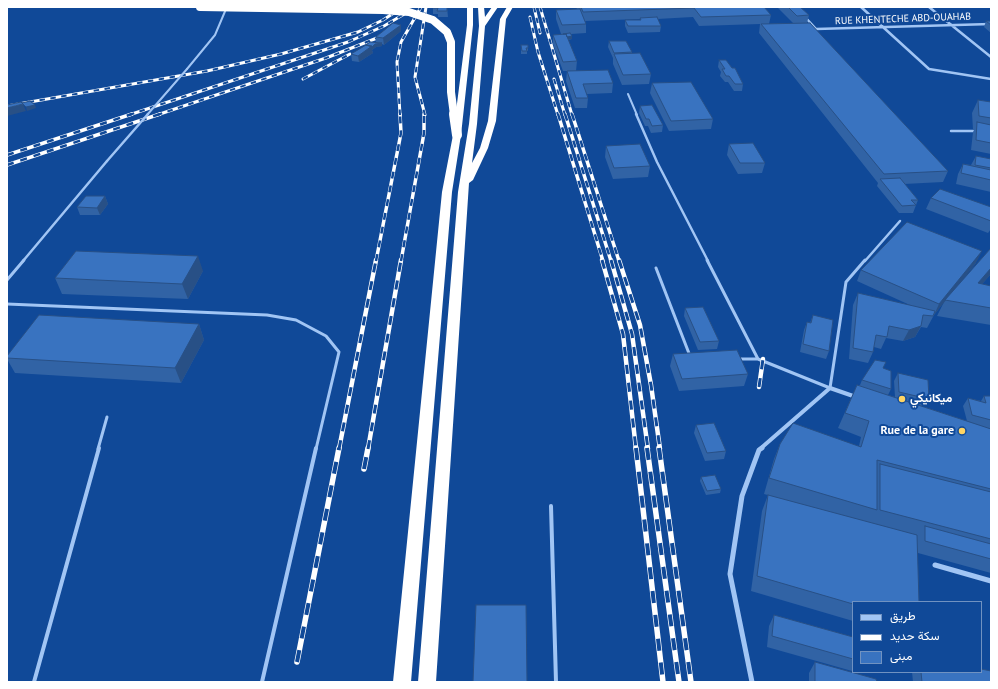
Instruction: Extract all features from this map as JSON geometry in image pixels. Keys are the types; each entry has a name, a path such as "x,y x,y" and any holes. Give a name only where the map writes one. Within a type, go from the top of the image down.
{"highway":[{"path":"200,7 383,10 409,12 433,20 447,32 451,42 451,92 457,135"},
{"path":"402,682 447,192 457,135 470,25 470,7"},
{"path":"427,682 463,192 473,124 482,26 481,7"},
{"path":"482,26 495,7"},
{"path":"463,192 484,148 492,121 495,81 503,19 510,7"}],"street":[{"path":"860,7 929,69 991,79"},
{"path":"929,7 991,57"},
{"name":"RUE KHENTECHE ABD-OUAHAB","path":"801,13 816,29 991,24"},
{"path":"752,682 730,574 742,496 759,450 830,388 859,398"},
{"path":"935,565 991,581"}],"lane":[{"path":"7,280 106,161 215,35 226,7"},
{"path":"628,94 657,162 758,359"},
{"path":"950,131 967,130 979,132"},
{"path":"730,360 758,359 830,388 846,282 900,221"},
{"path":"656,268 691,360"},
{"path":"7,304 267,315 296,320 326,336 333,343 338,352 336,363 262,682"},
{"path":"34,682 107,417"},
{"path":"551,506 556,682"}],"building":[{"path":"433,7 447,7 447,11 437,11 438,8"},
{"path":"581,7 764,7 771,15 701,17 694,8 583,12"},
{"path":"788,7 800,7 809,15 797,16"},
{"path":"580,9 586,24 562,25 556,10"},
{"path":"657,17 661,26 628,26 625,20 641,20 640,18"},
{"path":"393,23 401,25 383,38 376,37"},
{"path":"810,23 948,171 884,174 761,24"},
{"path":"570,33 572,36 567,37 566,34 563,34"},
{"path":"566,34 577,61 563,62 553,35"},
{"path":"609,41 626,41 632,52 614,53"},
{"path":"370,42 382,43 375,44 372,47 366,45"},
{"path":"366,45 372,46 358,56 351,54"},
{"path":"521,45 528,45 528,48 526,48 527,51 522,51"},
{"path":"640,53 651,74 623,75 614,54"},
{"path":"719,60 726,60 732,68 735,68 743,84 735,84 729,76 726,76 722,69 725,69"},
{"path":"608,70 613,83 583,84 588,98 576,98 567,71"},
{"path":"691,82 713,119 671,121 652,83"},
{"path":"978,100 991,102 991,118 979,116"},
{"path":"30,101 35,105 26,107 22,103"},
{"path":"21,102 23,104 7,108 7,105"},
{"path":"652,105 663,125 652,126 649,119 646,119 640,106"},
{"path":"977,122 991,125 991,143 976,140"},
{"path":"753,143 765,163 740,163 729,144"},
{"path":"640,144 650,166 614,168 606,146"},
{"path":"976,156 991,159 991,168 975,165"},
{"path":"963,164 991,170 991,180 961,173"},
{"path":"900,178 918,200 911,200 916,205 902,206 880,179"},
{"path":"940,189 991,207 991,221 931,198"},
{"path":"86,196 105,196 97,208 77,207"},
{"path":"907,222 982,251 939,304 861,270"},
{"path":"991,248 991,268 978,283 991,286 991,308 945,300"},
{"path":"76,251 198,256 182,284 55,278"},
{"path":"858,293 935,311 933,316 923,315 921,326 909,330 889,326 887,337 876,335 873,352 853,348"},
{"path":"703,307 719,341 700,342 685,308"},
{"path":"39,315 199,324 175,368 7,358"},
{"path":"813,315 833,320 829,351 803,344 807,322 811,323"},
{"path":"737,350 748,374 682,379 673,354"},
{"path":"875,360 886,362 883,368 891,371 891,389 862,380"},
{"path":"898,373 928,380 929,399 899,392"},
{"path":"857,385 991,429 991,489 877,460 877,510 769,478 780,444 793,423 861,447 869,421 845,413"},
{"path":"984,396 991,396 991,420 972,415 968,398 986,403"},
{"path":"714,423 726,451 707,453 696,425"},
{"path":"880,464 991,492 991,539 880,510"},
{"path":"715,475 721,489 707,491 701,477"},
{"path":"768,495 917,535 919,601 852,601 852,604 757,576"},
{"path":"925,526 991,544 991,559 925,541"},
{"path":"476,605 526,605 527,682 473,682"},
{"path":"774,615 852,637 852,659 772,636"},
{"path":"815,662 876,679 877,682 815,682"},
{"path":"982,669 991,671 991,682 922,682 921,673 982,673"}],"railway":[{"path":"7,106 207,71 281,54 358,32 383,20 403,7"},
{"path":"400,115 397,62 401,42 421,7"},
{"path":"425,115 415,77 426,7"},
{"path":"534,7 540,33"},
{"path":"540,7 572,115"},
{"path":"132,114 348,42 384,26 406,13"},
{"path":"530,17 538,52 558,115"},
{"path":"157,115 326,58 377,38 384,33"},
{"path":"303,79 350,54"},
{"path":"554,79 565,115"},
{"path":"7,155 132,114"},
{"path":"376,261 401,133 400,114"},
{"path":"401,261 424,133 424,114"},
{"path":"558,114 603,261"},
{"path":"565,114 611,261"},
{"path":"572,114 619,261"},
{"path":"7,165 157,115"},
{"path":"339,449 376,260"},
{"path":"368,449 401,260"},
{"path":"602,260 623,334 636,449"},
{"path":"611,260 632,334 648,449"},
{"path":"619,260 640,325 651,385 660,449"},
{"path":"759,387 763,359"},
{"path":"297,662 339,448"},
{"path":"364,469 368,448"},
{"path":"636,448 663,682"},
{"path":"647,448 679,682"},
{"path":"659,448 691,682"}],"place":[{"name":"ميكانيكي","path":"902,399"},
{"name":"Rue de la gare","path":"962,431"}]}
